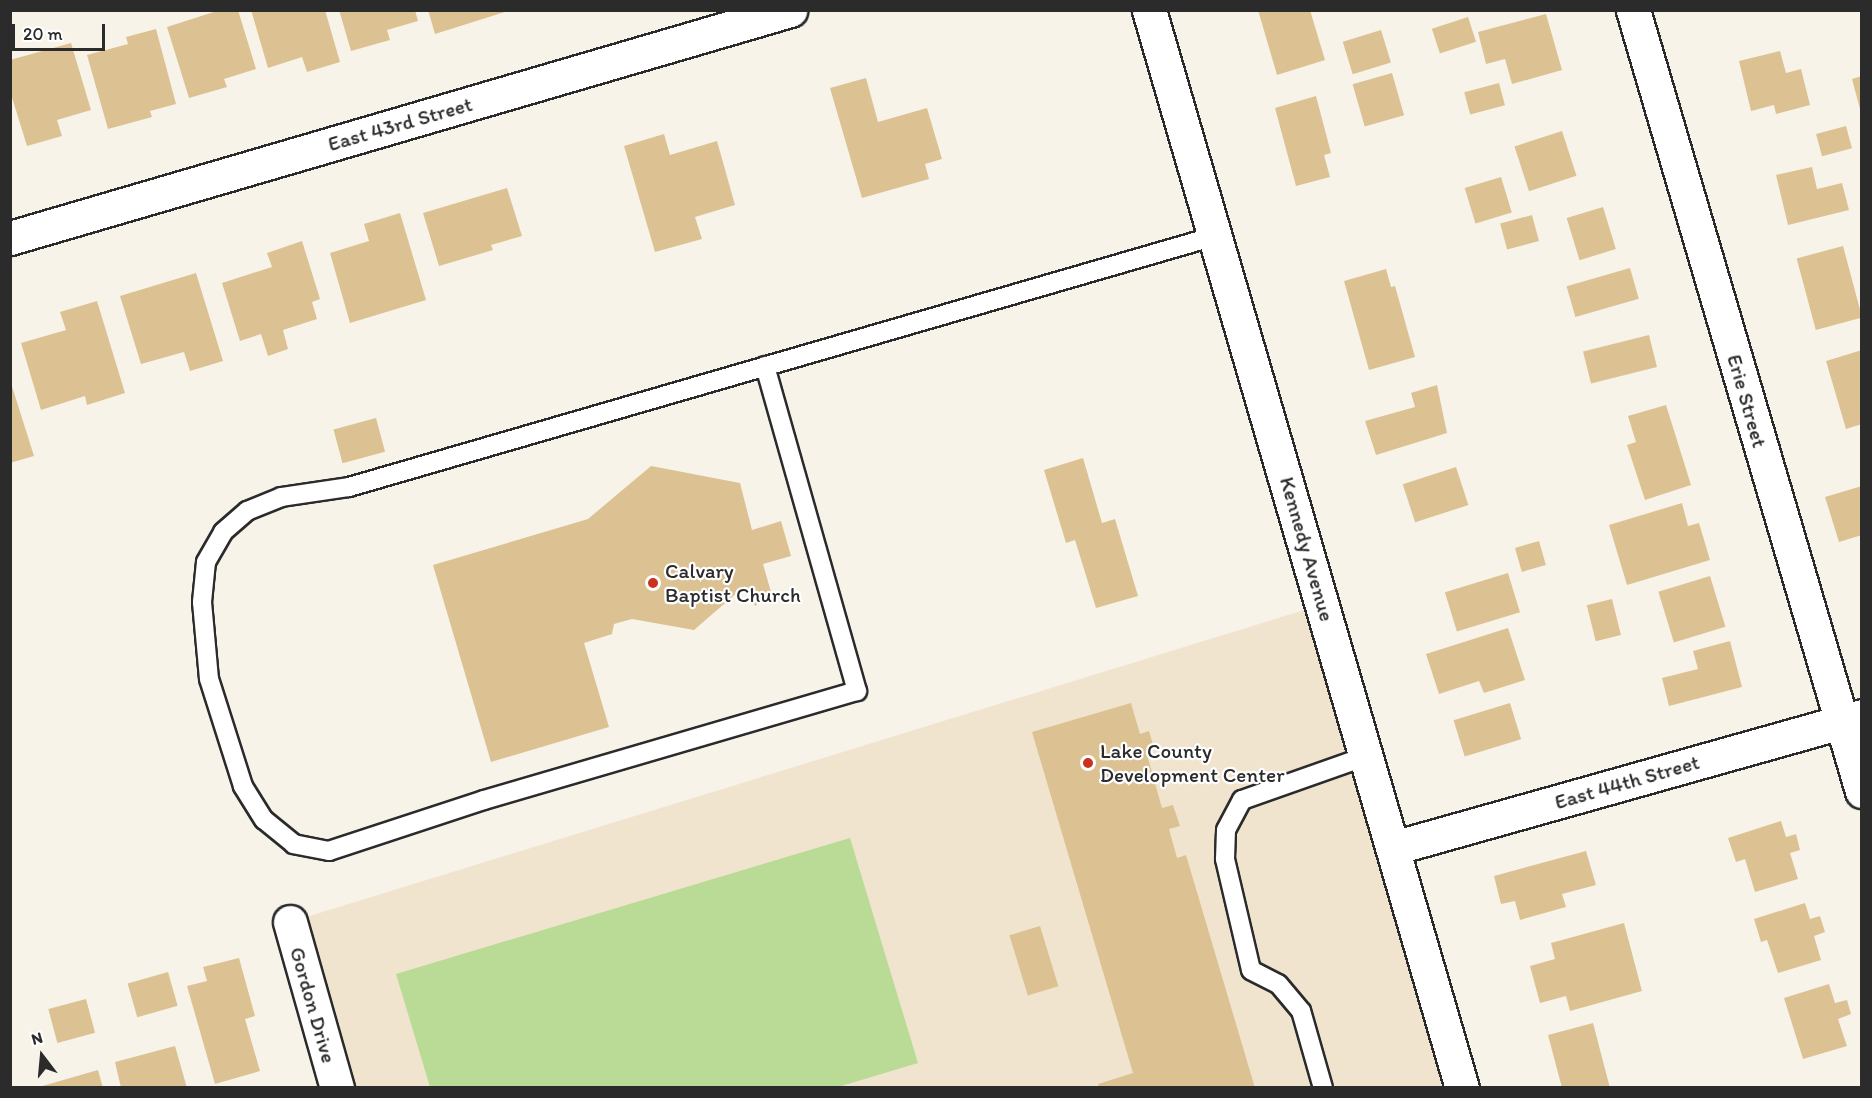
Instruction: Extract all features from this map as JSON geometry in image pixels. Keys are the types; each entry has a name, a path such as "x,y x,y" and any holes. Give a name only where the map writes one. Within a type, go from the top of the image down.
{"street":[{"name":"East 43rd Street","path":"10,238 790,10"},
{"name":"Kennedy Avenue","path":"1149,10 1462,1088"},
{"name":"Erie Street","path":"1633,10 1851,719 1862,791"},
{"name":"East 44th Street","path":"1393,848 1851,719"},
{"name":"Gordon Drive","path":"290,922 337,1088"}],"lane":[{"path":"765,366 857,691 484,800 329,851 294,844 264,820 243,786 209,679 202,602 206,562 223,532 247,511 281,497 349,487 765,366 1215,236"},
{"path":"1323,1088 1301,1011 1278,984 1251,970 1225,858 1226,830 1242,800 1367,756"}],"shaded area":[{"name":"Lake County Development Center","path":"1324,604 1462,1087 337,1087 290,922"}],"green space":[{"path":"850,838 918,1063 838,1087 430,1087 396,974"}],"building":[{"path":"220,10 238,10 256,69 224,79 227,87 189,98 167,27"},
{"path":"251,10 325,10 340,62 307,72 302,57 268,68"},
{"path":"339,10 415,10 418,21 387,30 390,40 351,51"},
{"path":"428,10 508,10 508,11 435,34"},
{"path":"1258,10 1310,10 1325,60 1277,75"},
{"path":"1546,14 1562,70 1512,84 1505,59 1486,64 1478,32"},
{"path":"1468,17 1476,42 1440,53 1432,29"},
{"path":"156,29 176,104 150,111 152,117 108,129 87,55 128,44 126,37"},
{"path":"1381,30 1391,63 1353,74 1343,42"},
{"path":"71,43 91,110 57,120 62,136 27,146 10,91 10,60"},
{"path":"1780,51 1786,73 1801,69 1810,105 1776,114 1774,105 1751,111 1739,61"},
{"path":"1392,73 1404,115 1365,127 1353,84"},
{"path":"1862,76 1862,112 1861,113 1852,79"},
{"path":"866,78 878,122 927,108 942,159 925,164 929,179 862,198 830,88"},
{"path":"1499,83 1505,105 1470,115 1464,92"},
{"path":"1316,96 1331,153 1324,155 1330,177 1296,186 1275,108"},
{"path":"1846,126 1852,148 1822,156 1816,134"},
{"path":"1562,131 1577,176 1529,191 1514,146"},
{"path":"664,134 670,155 717,141 735,205 695,217 702,239 655,252 624,146"},
{"path":"1812,167 1817,189 1842,183 1849,210 1788,225 1776,175"},
{"path":"1501,177 1512,212 1475,223 1465,188"},
{"path":"507,188 522,236 491,245 493,250 439,266 423,213"},
{"path":"1603,207 1616,249 1580,260 1567,218"},
{"path":"400,213 426,300 350,323 330,253 369,241 364,224"},
{"path":"1532,215 1539,241 1507,250 1500,224"},
{"path":"302,241 320,299 312,302 317,319 283,330 288,349 268,356 261,334 240,341 222,283 272,267 267,253"},
{"path":"1843,246 1862,318 1816,330 1797,258"},
{"path":"1630,268 1639,299 1575,317 1567,286"},
{"path":"1386,269 1391,287 1395,286 1415,357 1369,370 1344,281"},
{"path":"196,273 223,361 190,371 184,352 141,364 120,296"},
{"path":"97,301 125,393 87,405 85,396 41,410 21,343 66,330 60,312"},
{"path":"1649,335 1657,367 1591,383 1583,351"},
{"path":"1862,350 1862,424 1846,429 1826,361"},
{"path":"10,380 34,456 10,463"},
{"path":"1437,385 1447,433 1376,455 1365,421 1415,407 1411,393"},
{"path":"1666,405 1691,485 1645,500 1627,445 1636,442 1628,416"},
{"path":"376,418 385,452 343,463 333,429"},
{"path":"1083,458 1102,523 1115,519 1138,596 1096,608 1075,540 1066,543 1044,470"},
{"path":"651,466 740,483 752,530 781,521 791,556 763,564 771,592 755,606 749,593 739,591 694,630 632,619 614,624 612,634 584,643 609,727 491,762 433,565 588,519"},
{"path":"1456,467 1468,505 1415,522 1403,484"},
{"path":"1862,486 1862,535 1839,542 1825,497"},
{"path":"1682,503 1688,526 1699,523 1710,560 1627,585 1609,525"},
{"path":"1539,541 1546,565 1522,572 1515,548"},
{"path":"1508,573 1520,612 1457,632 1445,592"},
{"path":"1710,576 1725,627 1674,642 1658,592"},
{"path":"1612,599 1621,635 1596,641 1587,605"},
{"path":"1508,628 1525,680 1484,693 1479,681 1439,694 1426,654"},
{"path":"1730,641 1742,687 1669,706 1662,678 1698,669 1693,651"},
{"path":"1131,703 1140,734 1149,731 1154,748 1146,751 1162,808 1173,805 1180,826 1169,829 1177,858 1186,855 1255,1088 1099,1088 1098,1084 1133,1073 1032,732"},
{"path":"1510,703 1521,739 1465,757 1454,720"},
{"path":"1781,821 1786,837 1796,834 1800,850 1790,853 1798,879 1755,892 1745,859 1736,862 1728,838"},
{"path":"1586,851 1596,885 1562,894 1566,907 1520,920 1515,901 1501,904 1494,876"},
{"path":"1805,903 1810,919 1820,916 1825,932 1814,936 1821,960 1778,973 1767,940 1761,942 1754,919"},
{"path":"1624,923 1642,991 1570,1011 1566,996 1540,1003 1530,966 1555,959 1551,943"},
{"path":"1040,926 1058,986 1028,996 1009,935"},
{"path":"239,958 255,1016 245,1019 260,1071 215,1084 187,986 207,981 203,967"},
{"path":"168,972 178,1006 137,1017 128,984"},
{"path":"1829,984 1835,1003 1847,1000 1851,1014 1838,1019 1847,1046 1803,1059 1784,998"},
{"path":"86,999 95,1033 57,1043 48,1009"},
{"path":"1593,1023 1610,1088 1562,1088 1548,1035"},
{"path":"175,1046 187,1088 121,1088 115,1062"},
{"path":"98,1070 103,1088 39,1088 39,1087"}],"place":[{"name":"Calvary Baptist Church","path":"653,583"},
{"name":"Lake County Development Center","path":"1088,763"}]}
